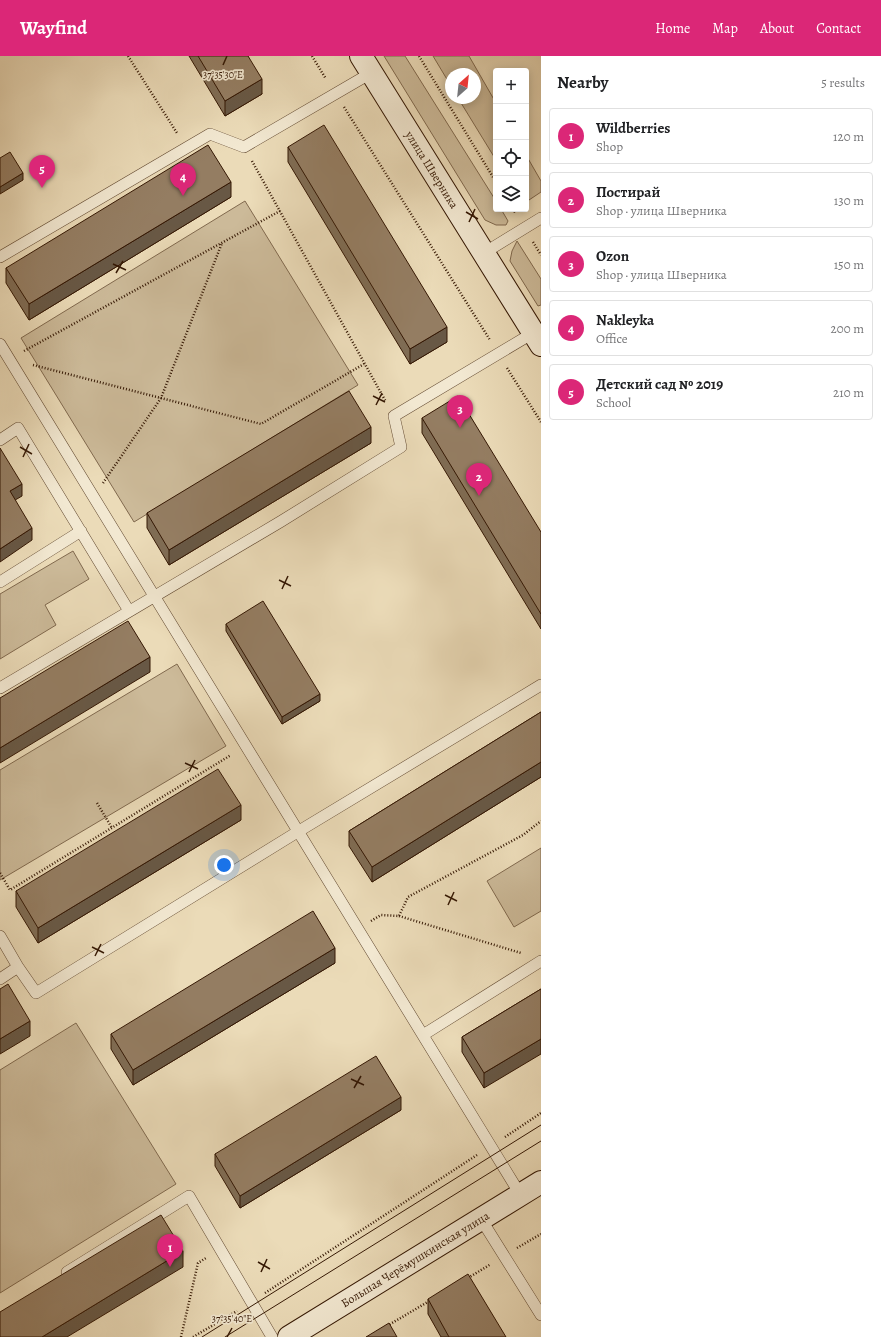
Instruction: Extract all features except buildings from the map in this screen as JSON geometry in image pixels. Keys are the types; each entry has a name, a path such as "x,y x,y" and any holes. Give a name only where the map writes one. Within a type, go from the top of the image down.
{"street":[{"name":"улица Шверника","path":"366,65 537,339"},
{"name":"Большая Черёмушкинская улица","path":"289,1337 541,1182"}],"lane":[{"path":"0,257 210,134 244,147 335,93 366,65"},
{"path":"484,253 541,218"},
{"path":"0,688 280,522 401,447 394,416 498,354 537,339"},
{"path":"0,344 520,1194"},
{"path":"0,440 18,428 129,612"},
{"path":"0,582 81,531"},
{"path":"0,936 18,967 36,993 299,831 541,685"},
{"path":"423,1035 541,961"},
{"path":"0,979 18,967"},
{"path":"61,1276 189,1196 272,1337"},
{"path":"481,1219 541,1315"}],"path":[{"path":"128,56 186,148"},
{"path":"312,56 541,422"},
{"path":"420,56 493,177"},
{"path":"244,147 394,416"},
{"path":"9,359 280,211"},
{"path":"94,497 161,398 222,242"},
{"path":"9,359 261,424 364,364"},
{"path":"0,873 10,890 246,745"},
{"path":"97,803 112,828"},
{"path":"399,916 408,897 523,835 541,821"},
{"path":"359,929 381,914 399,916 526,954"},
{"path":"194,1337 252,1302 541,1113"},
{"path":"464,1280 541,1234"},
{"path":"181,1337 198,1262 220,1249"},
{"path":"383,1329 437,1297"}],"shaded area":[{"path":"384,56 405,56 493,196 493,212 503,212 508,221 506,225 496,225 485,220"},
{"path":"433,56 469,56 476,68 445,68 445,76"},
{"path":"481,77 493,98 493,155 462,104 481,104"},
{"path":"529,160 541,181 541,192 529,200"},
{"path":"245,201 358,385 134,522 21,338"},
{"path":"517,241 541,279 541,305 538,306 510,261 512,251"},
{"path":"73,551 89,579 45,605 56,625 0,659 0,594"},
{"path":"177,664 226,746 0,880 0,770"},
{"path":"541,848 541,911 514,927 487,881"},
{"path":"76,1023 176,1184 0,1293 0,1070"}],"tram line":[{"path":"202,1337 541,1125"},
{"path":"225,1337 541,1141"}],"place":[{"name":"Детский сад № 2019","path":"42,188"},
{"name":"Nakleyka","path":"183,196"},
{"name":"Ozon","path":"460,428"},
{"name":"Постирай","path":"479,496"},
{"name":"Wildberries","path":"170,1267"}]}
